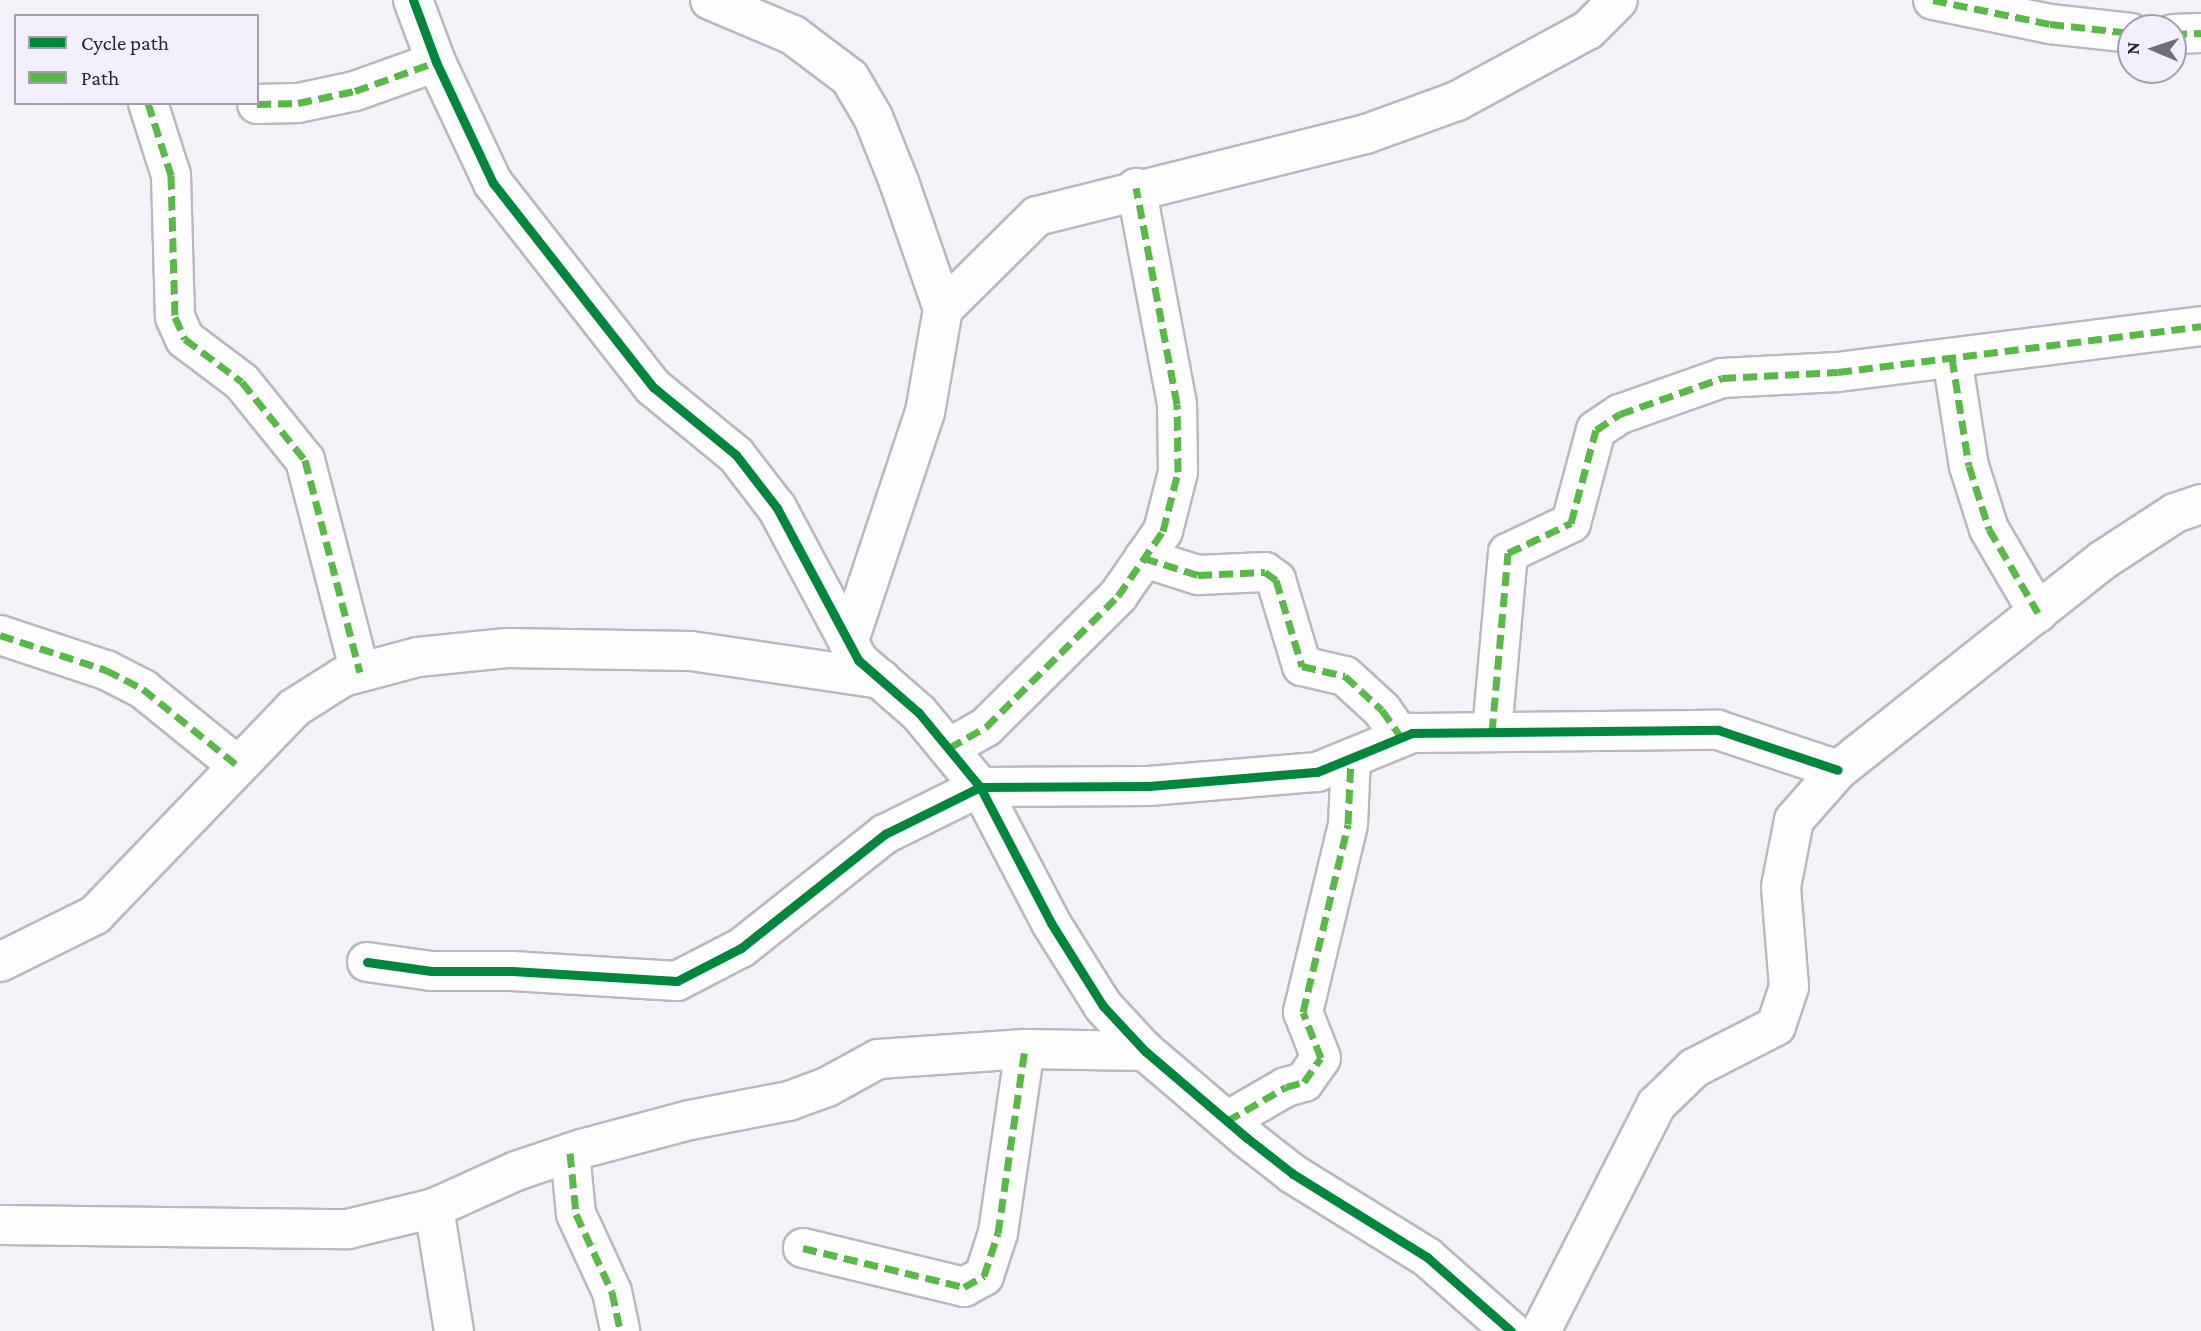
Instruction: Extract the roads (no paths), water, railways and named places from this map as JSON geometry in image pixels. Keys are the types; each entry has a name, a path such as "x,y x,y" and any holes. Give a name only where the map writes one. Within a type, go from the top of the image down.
{"street":[{"path":"413,0 436,62 493,183 653,387 736,455 777,508 858,660 881,679 949,748 981,787 1051,923 1095,994 1145,1051 1227,1121 1293,1174 1427,1257 1510,1331"},
{"path":"710,0 793,35 850,78 873,117 925,245 943,309 925,412 848,643"},
{"path":"943,309 1037,216 1136,188 1366,134 1457,101 1588,30 1618,0"},
{"path":"1933,0 2050,23 2117,31"},
{"path":"259,104 298,103 355,91 436,62"},
{"path":"149,105 171,175 175,317 185,339 242,382 305,460 360,672"},
{"path":"949,748 986,727 1118,596 1163,531 1178,472 1177,418 1136,188"},
{"path":"1492,732 1508,553 1571,523 1596,430 1620,414 1722,378 1838,372 2201,326"},
{"path":"1952,358 1969,466 1989,529 2038,613"},
{"path":"1541,1331 1656,1105 1694,1068 1776,1026 1789,988 1781,887 1794,820 1838,770 2103,561 2175,513 2201,504"},
{"path":"1144,558 1198,575 1265,572 1276,580 1302,666 1345,676 1382,710 1401,737"},
{"path":"0,635 106,670 144,690 237,765"},
{"path":"0,962 95,915 294,708 343,677 418,657 507,648 691,651 881,679"},
{"path":"367,962 431,971 512,971 677,981 741,948 885,834 981,787 1149,786 1317,772 1412,733 1718,730 1838,770"},
{"path":"1227,1121 1286,1087 1304,1083 1321,1058 1303,1012 1348,824 1351,758"},
{"path":"0,1225 348,1228 434,1208 570,1153 690,1119 789,1101 827,1087 878,1059 1026,1049 1145,1051"},
{"path":"803,1248 964,1287 984,1276 998,1233 1026,1049"},
{"path":"570,1153 576,1214 611,1292 620,1331"},
{"path":"434,1208 454,1331"}]}
